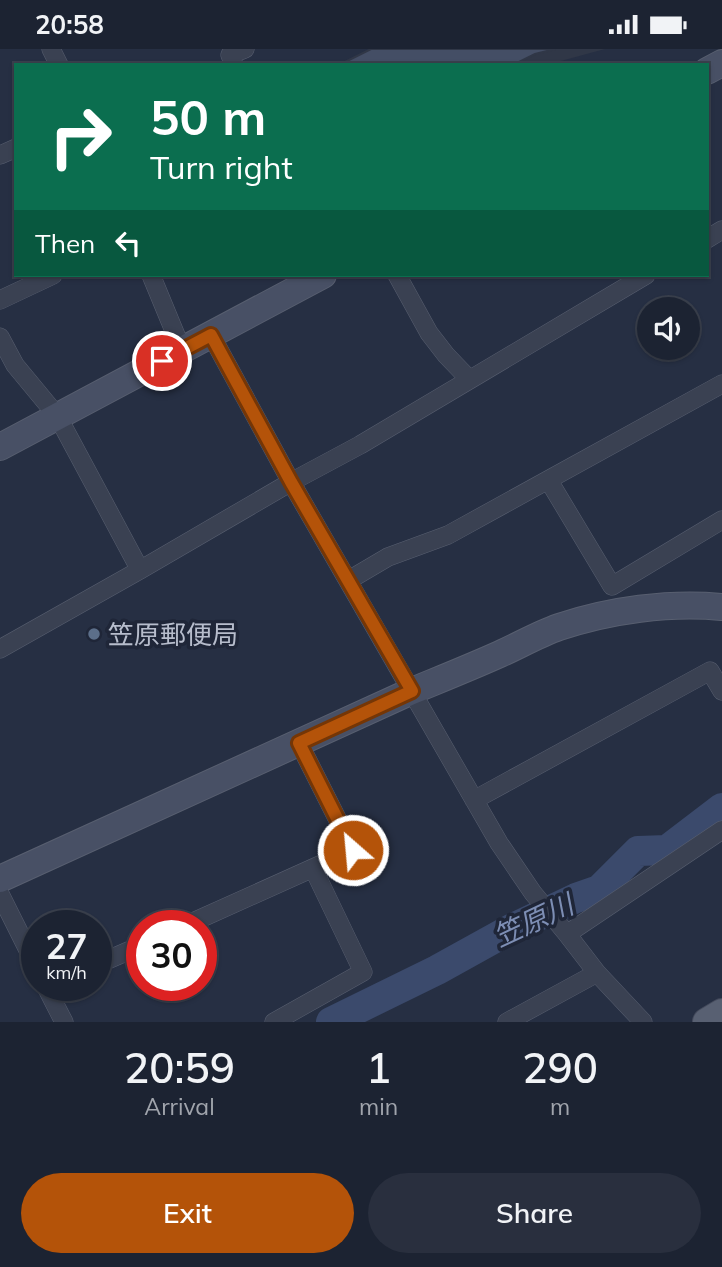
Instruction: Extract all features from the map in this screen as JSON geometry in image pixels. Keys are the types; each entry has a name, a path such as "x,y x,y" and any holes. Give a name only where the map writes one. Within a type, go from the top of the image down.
{"main road":[{"path":"707,1022 722,1013"}],"street":[{"path":"233,63 230,55 245,49"},
{"path":"0,300 49,277"},
{"path":"152,277 182,350"},
{"path":"0,447 319,277"},
{"path":"398,277 429,333 470,379"},
{"path":"0,649 360,445 643,277"},
{"path":"211,335 291,482 499,843 533,893 597,973 643,1022"},
{"path":"0,337 15,365 58,417 140,570"},
{"path":"349,580 388,557 448,535 722,384"},
{"path":"549,481 612,586 722,520"},
{"path":"0,879 412,691 558,628 632,610 672,606 722,607"},
{"path":"474,800 710,671 722,691"},
{"path":"217,911 353,850 299,743"},
{"path":"567,934 722,829"},
{"path":"274,1022 363,972 313,868"},
{"path":"0,894 21,936"},
{"path":"507,1022 597,973"},
{"path":"55,1001 64,1022"}],"building":[{"path":"371,49 555,49 535,54 517,63 343,63"}],"waterway":[{"name":"笠原川","path":"331,1022 437,970 513,928 599,890 638,851 667,850 722,808"}],"place":[{"name":"笠原郵便局","path":"94,634"}],"route":[{"path":"162,361 211,335 291,482 412,691 299,743 353,850"}]}
